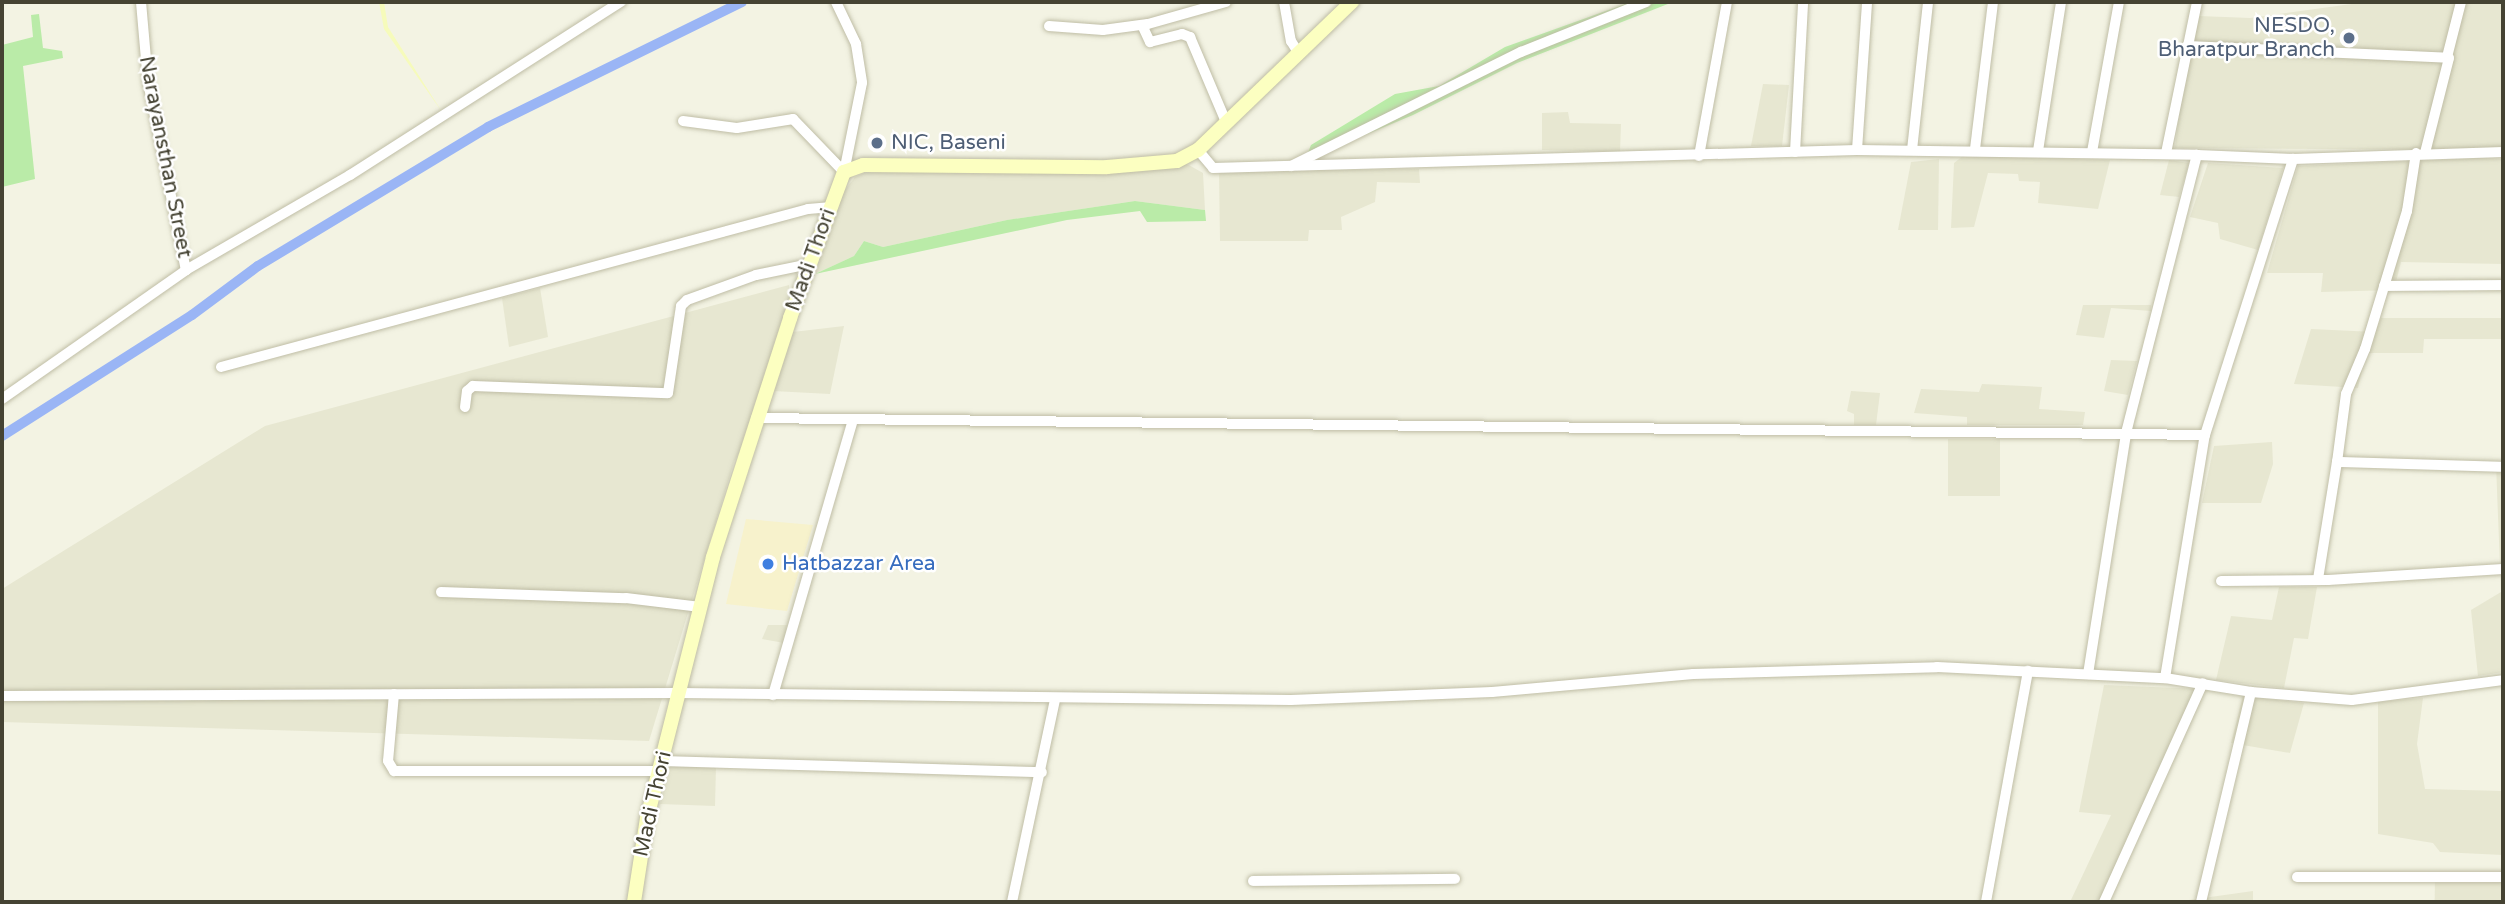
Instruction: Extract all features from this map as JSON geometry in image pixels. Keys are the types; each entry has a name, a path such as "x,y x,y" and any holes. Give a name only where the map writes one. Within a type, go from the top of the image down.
{"main road":[{"path":"844,172 888,165 1137,166 1177,161 1198,150 1352,2"},
{"name":"Madi Thori","path":"634,902 661,766 700,607 756,418 829,207 844,172"}],"street":[{"name":"Narayansthan Street","path":"141,2 148,82 187,270"},
{"path":"2,399 187,270 350,175 621,2"},
{"path":"836,2 856,44 862,83 844,172"},
{"path":"1049,26 1103,30 1142,25 1226,2"},
{"path":"1283,2 1291,41 1299,54"},
{"path":"1289,167 1521,52 1646,2"},
{"path":"1699,156 1727,2"},
{"path":"1795,152 1803,2"},
{"path":"1857,150 1867,2"},
{"path":"1912,150 1928,2"},
{"path":"1975,149 1993,2"},
{"path":"2038,151 2061,2"},
{"path":"2092,152 2119,2"},
{"path":"2166,153 2197,2"},
{"path":"2318,579 2346,394 2384,286 2421,153 2441,102 2447,57 2461,2"},
{"path":"1142,25 1150,42 1182,34 1189,37 1226,122"},
{"path":"2187,46 2447,57"},
{"path":"683,121 737,128 793,119 844,172"},
{"path":"1198,150 1213,168 1857,150 1975,149 2293,159 2503,152"},
{"path":"2088,674 2126,433 2197,155"},
{"path":"2165,678 2205,435 2293,159"},
{"path":"221,367 808,209 829,207"},
{"path":"466,407 467,391 473,386 668,393 681,306 687,300 756,275 809,264"},
{"path":"2384,286 2503,285"},
{"path":"756,418 2205,435"},
{"path":"773,695 853,420"},
{"path":"2337,462 2503,467"},
{"path":"2221,581 2318,579 2503,569"},
{"path":"441,592 626,598 700,607"},
{"path":"2,696 678,693 1055,699 1318,699 1702,674 1937,667 2165,678 2250,692 2352,699 2503,680"},
{"path":"1986,902 2028,671"},
{"path":"2104,902 2203,683"},
{"path":"2202,902 2250,692"},
{"path":"394,694 388,761 394,771 661,766 1042,772"},
{"path":"1012,902 1042,772 1055,699"},
{"path":"2297,877 2503,877"},
{"path":"1253,881 1455,879"}],"shaded area":[{"path":"1631,2 1673,2 1517,63 1413,115 1305,160 1311,145 1395,94 1439,86 1505,47"},
{"path":"2193,2 2202,2 2199,16 2250,18 2366,2 2503,2 2503,150 2175,148"},
{"path":"39,14 43,48 62,51 63,58 23,66 35,179 2,187 2,45 33,37 31,15"},
{"path":"1763,84 1789,85 1782,146 1751,146"},
{"path":"1568,112 1570,123 1621,124 1620,152 1542,150 1542,113"},
{"path":"1963,156 2110,160 2098,209 2038,203 2040,182 2019,181 2018,174 1988,173 1974,227 1951,228 1954,163"},
{"path":"1939,159 1938,230 1898,230 1911,162"},
{"path":"2503,159 2503,264 2401,262 2394,290 2321,292 2323,273 2267,273 2298,166"},
{"path":"2169,160 2189,163 2179,197 2160,195"},
{"path":"2208,163 2283,168 2258,250 2220,239 2218,223 2190,217"},
{"path":"1187,164 1203,173 1205,210 1135,201 1007,220 883,247 864,241 854,256 815,274 842,194 855,177 871,170"},
{"path":"1419,169 1420,183 1377,182 1375,202 1341,217 1342,230 1309,230 1308,241 1220,241 1219,171"},
{"path":"1135,201 1205,210 1206,221 1147,222 1140,211 1067,220 815,274 854,256 864,241 883,247 1007,220"},
{"path":"789,285 793,332 844,326 830,394 773,391 734,462 649,741 2,722 2,589 265,426"},
{"path":"540,288 548,337 509,347 502,298"},
{"path":"2083,305 2151,305 2151,311 2111,308 2104,338 2076,335"},
{"path":"2381,318 2503,318 2503,339 2424,339 2423,353 2366,353 2358,388 2294,384 2311,329 2375,332"},
{"path":"2111,360 2137,361 2128,395 2104,391"},
{"path":"1982,384 2042,387 2039,409 2085,412 2083,425 1967,425 1967,417 1914,413 1921,389 1979,392"},
{"path":"1851,391 1880,393 1876,425 1854,425 1854,414 1847,411"},
{"path":"1948,439 2000,439 2000,496 1948,496"},
{"path":"2272,442 2273,464 2261,503 2202,503 2214,446"},
{"path":"2496,465 2503,465 2503,672 2478,676 2471,610 2501,592"},
{"name":"Hatbazzar Area","path":"746,519 813,525 787,611 726,604"},
{"path":"2279,587 2317,587 2308,639 2294,638 2284,688 2216,680 2231,616 2272,620"},
{"path":"768,625 787,625 784,643 762,639"},
{"path":"2104,685 2201,689 2110,901 2189,900 2253,891 2253,902 2070,902 2111,815 2079,812"},
{"path":"2243,696 2304,703 2290,753 2231,743"},
{"path":"2423,698 2417,744 2425,789 2503,791 2503,855 2440,852 2433,843 2378,834 2378,702"},
{"path":"671,765 716,767 715,806 660,804"},
{"path":"2435,879 2503,880 2503,902 2435,902"}],"sand":[{"path":"379,2 384,2 388,27 442,112 384,29"}],"waterway":[{"path":"2,436 192,315 258,266 488,127 742,2"}],"place":[{"name":"NESDO, Bharatpur Branch","path":"2349,38"},
{"name":"NIC, Baseni","path":"877,143"},
{"name":"Hatbazzar Area","path":"768,564"}]}
